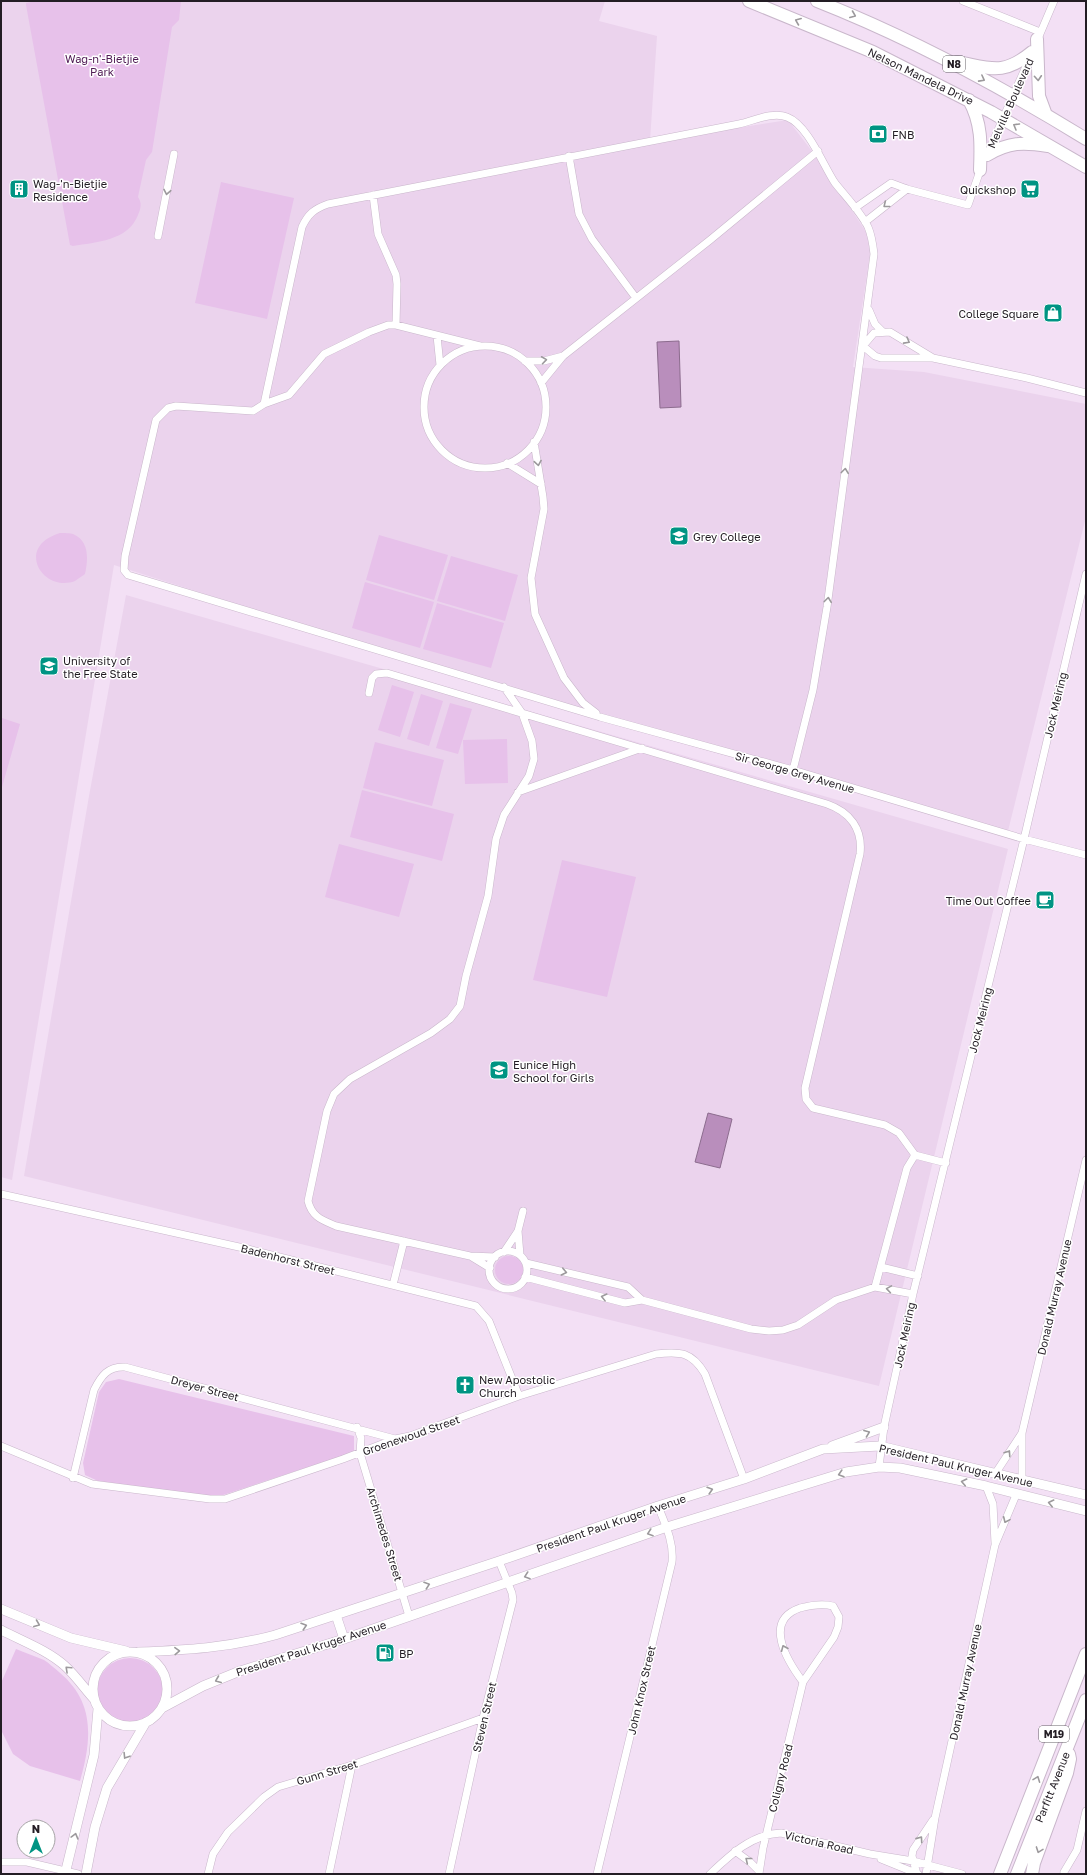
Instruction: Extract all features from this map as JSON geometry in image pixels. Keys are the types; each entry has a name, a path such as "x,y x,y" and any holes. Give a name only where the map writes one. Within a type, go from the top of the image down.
{"highway":[{"name":"Nelson Mandela Drive","path":"749,1 873,52 969,100 1055,147 1086,167"},
{"name":"N8","path":"817,1 859,18 946,60 1013,95 1086,139"},
{"path":"1039,35 1039,96 1046,115"},
{"path":"946,60 986,68 1004,68 1019,63 1032,52"},
{"path":"969,100 975,110 981,132 980,170"},
{"path":"987,155 1014,143 1055,147"},
{"name":"Parfitt Avenue","path":"1000,1874 1086,1654"},
{"name":"Parfitt Avenue","path":"1018,1874 1068,1746 1082,1719 1086,1700"},
{"path":"1032,1874 1034,1863 1067,1773 1070,1759 1068,1746"}],"street":[{"path":"963,1 1039,35"},
{"name":"Melville Boulevard","path":"907,189 968,205 980,170 1054,1"},
{"path":"264,404 302,227 307,216 314,209 328,204 739,124 776,115 783,115 794,121 818,151 834,181 865,222 871,234 874,254 863,346 852,414 822,639 813,690 793,770"},
{"path":"541,383 563,356 710,240 818,151"},
{"path":"158,236 174,154"},
{"path":"569,156 579,214 592,239 636,298"},
{"path":"855,208 891,183 907,189"},
{"path":"865,222 907,189"},
{"path":"373,195 378,234 396,275 398,284 396,325 480,346 504,349 525,361 534,371 541,383 545,398 546,413 542,428 534,442 522,455 507,463 482,467 464,463 447,455 431,435 424,412 424,399 427,387 440,365 458,352 480,346"},
{"path":"868,306 871,317 882,331"},
{"name":"Sir George Grey Avenue","path":"396,325 388,325 369,332 324,354 289,395 264,404 252,411 176,406 168,408 160,414 156,420 125,556 124,570 128,575 600,716 793,770 1024,839 1086,855"},
{"path":"863,346 874,333 882,331 895,334 933,358"},
{"path":"437,336 440,365"},
{"path":"863,346 875,356 881,358 933,358 1027,378 1086,393"},
{"path":"525,361 544,361 563,356"},
{"path":"534,442 544,509 531,578 535,614 557,665 568,684 583,703 600,716"},
{"path":"507,463 541,484"},
{"name":"Jock Meiring","path":"879,1467 880,1446 913,1294 1024,839 1086,574"},
{"path":"369,693 372,678 376,674 387,673 827,804 839,808 848,815 853,821 859,834 860,854 805,1088 806,1099 814,1108 885,1125 899,1133 915,1155 946,1163"},
{"path":"495,1257 490,1268 491,1277 495,1283 506,1288 514,1288 520,1285 525,1278 527,1269 526,1263 520,1255 511,1251 504,1252 495,1257 470,1256 336,1226 318,1218 312,1213 308,1201 327,1110 334,1094 350,1079 430,1033 450,1019 460,1006 466,976 488,896 496,839 504,815 529,776 534,759 532,741 522,712 504,687"},
{"path":"518,792 642,748"},
{"path":"875,1287 907,1168 915,1155"},
{"name":"Donald Murray Avenue","path":"1022,1479 1022,1433 1086,1160"},
{"name":"Badenhorst Street","path":"1,1194 248,1249 476,1306 489,1321 519,1396"},
{"path":"520,1255 518,1231 523,1211"},
{"path":"504,1252 518,1231"},
{"path":"393,1285 404,1241"},
{"path":"470,1256 490,1268"},
{"path":"526,1263 628,1287 642,1300"},
{"path":"881,1267 918,1276"},
{"path":"525,1278 625,1302 642,1300 752,1329 769,1331 782,1330 798,1325 836,1300 875,1287 913,1294"},
{"name":"Groenewoud Street","path":"1,1446 73,1478 100,1486 220,1499 360,1453 395,1439 410,1436 519,1396 656,1354 668,1353 692,1356 706,1374 744,1479"},
{"name":"Dreyer Street","path":"73,1478 94,1390 104,1374 116,1367 125,1367 357,1427 395,1439"},
{"name":"Archimedes Street","path":"357,1427 361,1438 360,1453 409,1616"},
{"path":"823,1449 884,1427"},
{"name":"Donald Murray Avenue","path":"995,1474 1022,1433"},
{"name":"President Paul Kruger Avenue","path":"1,1609 72,1638 134,1652 202,1650 250,1642 402,1594 658,1506 744,1479 823,1449 880,1446 1086,1495"},
{"name":"Dreyer Street","path":"78,1461 83,1481"},
{"name":"President Paul Kruger Avenue","path":"162,1708 203,1686 240,1671 344,1639 667,1527 846,1472 879,1467 900,1468 986,1486 1016,1495 1086,1511"},
{"name":"Donald Murray Avenue","path":"986,1486 994,1504 995,1545"},
{"name":"Donald Murray Avenue","path":"926,1874 935,1818 995,1545 1016,1495"},
{"name":"John Knox Street","path":"597,1874 672,1562 672,1550 667,1527 658,1506"},
{"name":"Steven Street","path":"449,1874 484,1718 513,1600 499,1561"},
{"name":"Coligny Road","path":"759,1873 803,1682 834,1637 838,1627 839,1617 833,1606 817,1604 795,1610 785,1618 780,1626 780,1637 782,1643 788,1657 803,1682"},
{"path":"336,1615 344,1639"},
{"path":"1,1630 50,1655 64,1665 94,1699"},
{"path":"134,1652 149,1657 158,1664 164,1674 167,1692 162,1708 152,1719 146,1722 129,1726 117,1724 106,1718 98,1709 94,1699 92,1685 96,1672 104,1661 116,1654 134,1652"},
{"path":"65,1873 94,1755 98,1709"},
{"name":"Gunn Street","path":"208,1874 213,1854 228,1832 264,1797 278,1787 352,1765 484,1718"},
{"path":"86,1874 95,1828 107,1788 146,1722"},
{"path":"329,1874 352,1765"},
{"path":"1064,1872 1077,1850 1086,1811"},
{"name":"Donald Murray Avenue","path":"913,1861 912,1854 914,1848 935,1818"},
{"path":"710,1874 735,1850 767,1833"},
{"name":"Victoria Road","path":"767,1833 790,1835 870,1854 913,1861 962,1874"},
{"path":"735,1850 750,1862 759,1873"},
{"name":"Victoria Road","path":"870,1854 908,1872 917,1874"},
{"path":"2,1860 28,1862 65,1873 78,1874"},
{"path":"913,1861 917,1874"}],"shaded area":[{"name":"Grey College","path":"1,1 605,1 599,21 657,36 650,141 788,120 815,155 872,241 853,367 924,372 1086,404 1086,517 1007,835 603,721 114,565 12,1180 1,1177"},
{"path":"679,341 681,407 660,408 657,342"},
{"name":"Eunice High School for Girls","path":"126,595 1008,849 879,1386 24,1176 89,796"},
{"path":"708,1113 732,1119 720,1168 695,1162"}],"green space":[{"name":"Wag-n'-Bietjie Park","path":"36,1 181,1 179,20 172,27 152,152 146,160 138,197 141,203 140,210 133,224 127,230 110,239 73,246 70,245 26,5 26,3"},
{"path":"221,182 294,198 267,319 195,303"},
{"path":"60,533 69,533 79,537 85,546 87,563 85,574 75,581 63,583 53,581 44,575 38,567 36,558 38,548 46,540"},
{"path":"379,535 448,555 434,600 366,580"},
{"path":"451,556 518,575 505,621 437,601"},
{"path":"365,582 434,602 420,648 352,628"},
{"path":"437,603 504,623 491,668 423,649"},
{"path":"392,685 414,692 400,737 378,730"},
{"path":"421,694 443,701 429,746 407,739"},
{"path":"450,703 472,709 458,754 436,748"},
{"path":"2,718 20,724 2,787 1,723"},
{"path":"507,739 508,783 465,784 463,740"},
{"path":"375,742 444,760 432,806 363,788"},
{"path":"362,790 454,814 442,861 350,837"},
{"path":"339,844 414,864 399,917 325,897"},
{"path":"562,860 636,877 607,997 533,980"},
{"path":"509,1256 519,1260 523,1270 519,1280 509,1284 499,1280 495,1270 499,1260"},
{"path":"119,1379 354,1436 354,1452 217,1497 98,1481 85,1475 83,1463 99,1392 106,1382"},
{"path":"16,1649 44,1660 71,1684 79,1696 85,1709 88,1722 87,1750 80,1781 30,1766 13,1754 1,1730 1,1683"},
{"path":"130,1658 143,1660 158,1673 161,1678 163,1691 161,1704 148,1719 143,1722 130,1724 117,1722 102,1709 99,1704 97,1691 99,1678 112,1663 117,1660"}],"place":[{"name":"FNB","path":"878,134"},
{"name":"Wag-'n-Bietjie Residence","path":"19,189"},
{"name":"Quickshop","path":"1030,189"},
{"name":"College Square","path":"1053,313"},
{"name":"Grey College","path":"679,536"},
{"name":"University of the Free State","path":"49,666"},
{"name":"Time Out Coffee","path":"1045,900"},
{"name":"Eunice High School for Girls","path":"499,1070"},
{"name":"New Apostolic Church","path":"465,1385"},
{"name":"BP","path":"385,1653"}]}
